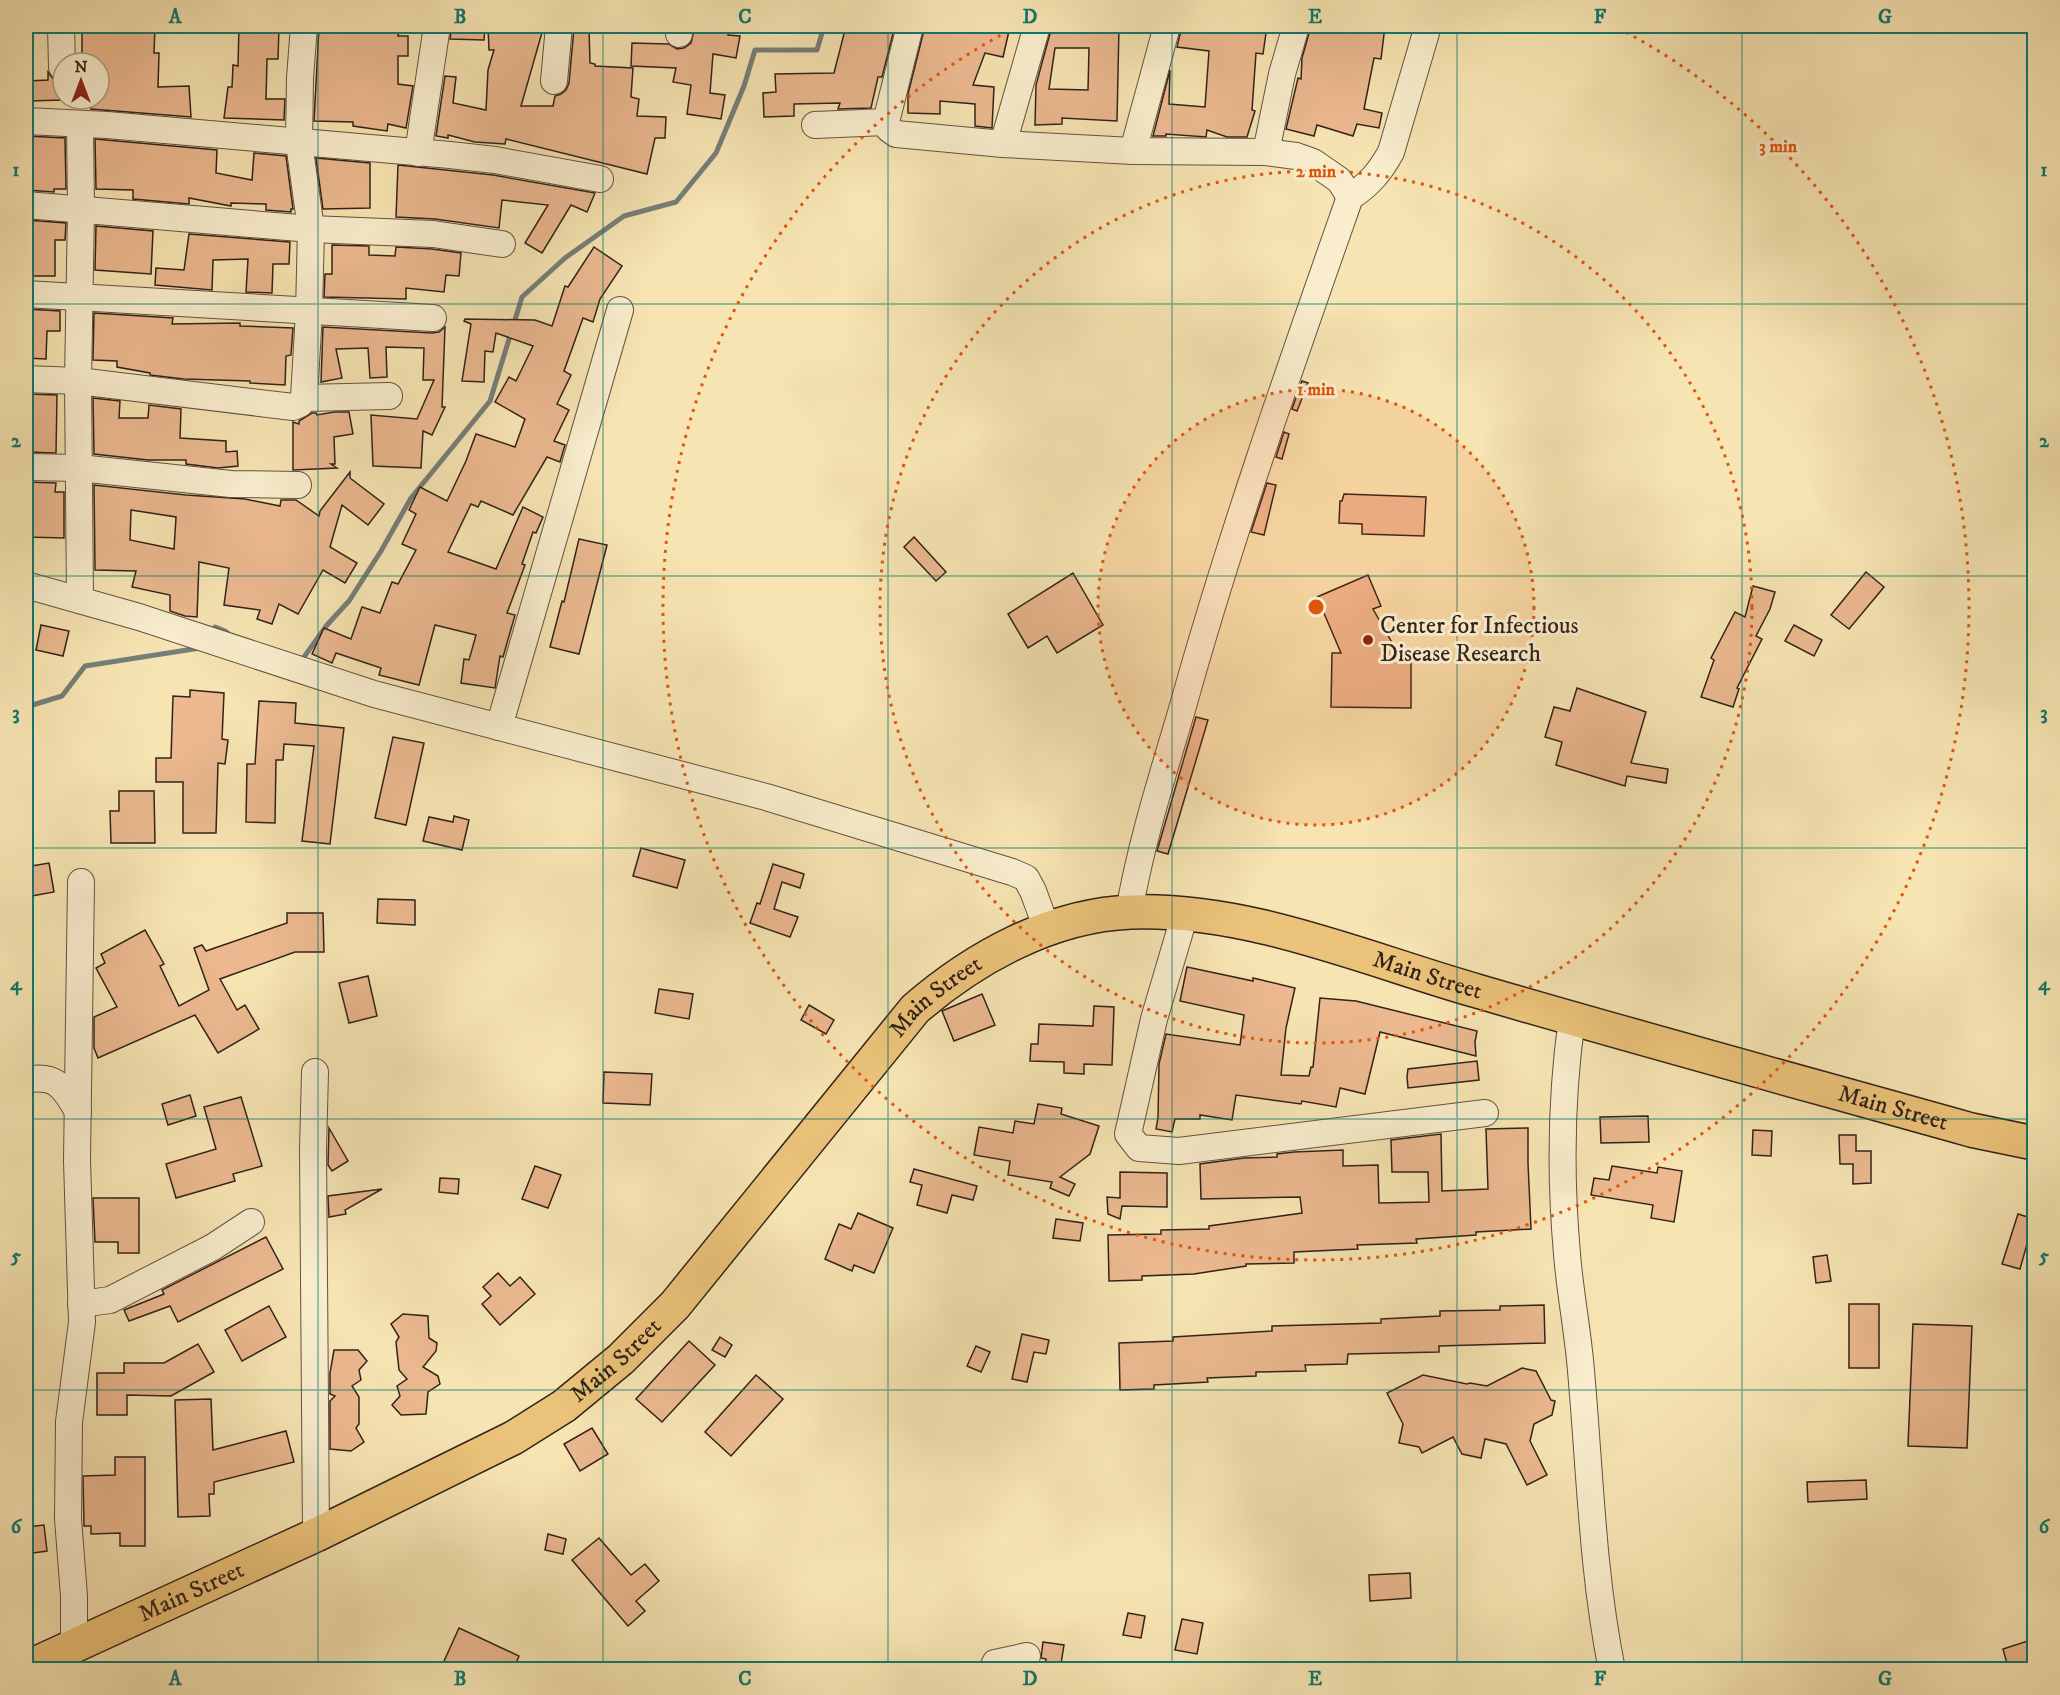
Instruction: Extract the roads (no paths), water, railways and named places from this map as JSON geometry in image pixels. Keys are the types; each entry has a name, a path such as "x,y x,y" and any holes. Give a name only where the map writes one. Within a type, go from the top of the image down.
{"main road":[{"name":"Main Street","path":"54,1661 513,1438 564,1406 621,1359 675,1305 915,1009 936,991 1001,950 1047,929 1078,920 1129,912 1185,914 1259,925 1476,991 1971,1130 2034,1143"}],"street":[{"path":"62,26 62,51"},
{"path":"26,379 78,381 293,407 300,404 304,398 311,229 299,143 304,26"},
{"path":"418,153 437,26"},
{"path":"554,81 559,26"},
{"path":"910,26 886,122 889,129 896,134 1003,144 1133,151 1266,152 1296,156 1313,162 1339,180 1350,197"},
{"path":"1003,144 1037,26"},
{"path":"1133,151 1167,26"},
{"path":"1266,152 1282,74 1296,26"},
{"path":"1129,912 1137,864 1202,637 1300,338 1350,197 1365,188 1381,171 1391,152 1428,26"},
{"path":"26,121 107,125 495,160 600,179"},
{"path":"815,124 886,122"},
{"path":"80,124 81,209 78,298 80,600"},
{"path":"26,205 311,229 433,234 502,243"},
{"path":"26,294 433,318"},
{"path":"499,727 620,310"},
{"path":"304,398 389,396"},
{"path":"26,466 79,468 231,484 298,485"},
{"path":"26,585 139,617 345,686 765,797 1012,872 1026,878 1047,929"},
{"path":"54,1661 74,1596 68,1519 69,1422 82,1322 77,1161 81,882"},
{"path":"1185,914 1154,1019 1128,1134 1139,1148 1179,1151 1485,1113"},
{"path":"1572,1018 1565,1070 1563,1137 1567,1253 1581,1370 1588,1477 1603,1627 1612,1670"},
{"path":"315,1072 313,1160 316,1535"},
{"path":"26,1080 39,1077 56,1082 69,1094 78,1112"},
{"path":"81,1304 110,1300 213,1246 251,1222"},
{"path":"992,1670 995,1663 1027,1656"}],"waterway":[{"path":"299,659 304,657 327,625 349,601 411,498 490,401 522,297 565,258 624,216 676,202 716,153 744,86 755,50 817,50 824,26"},
{"path":"210,633 215,627 231,636"},
{"path":"26,707 62,696 85,666 200,648"}],"place":[{"name":"Center for Infectious Disease Research","path":"1368,640"}]}
